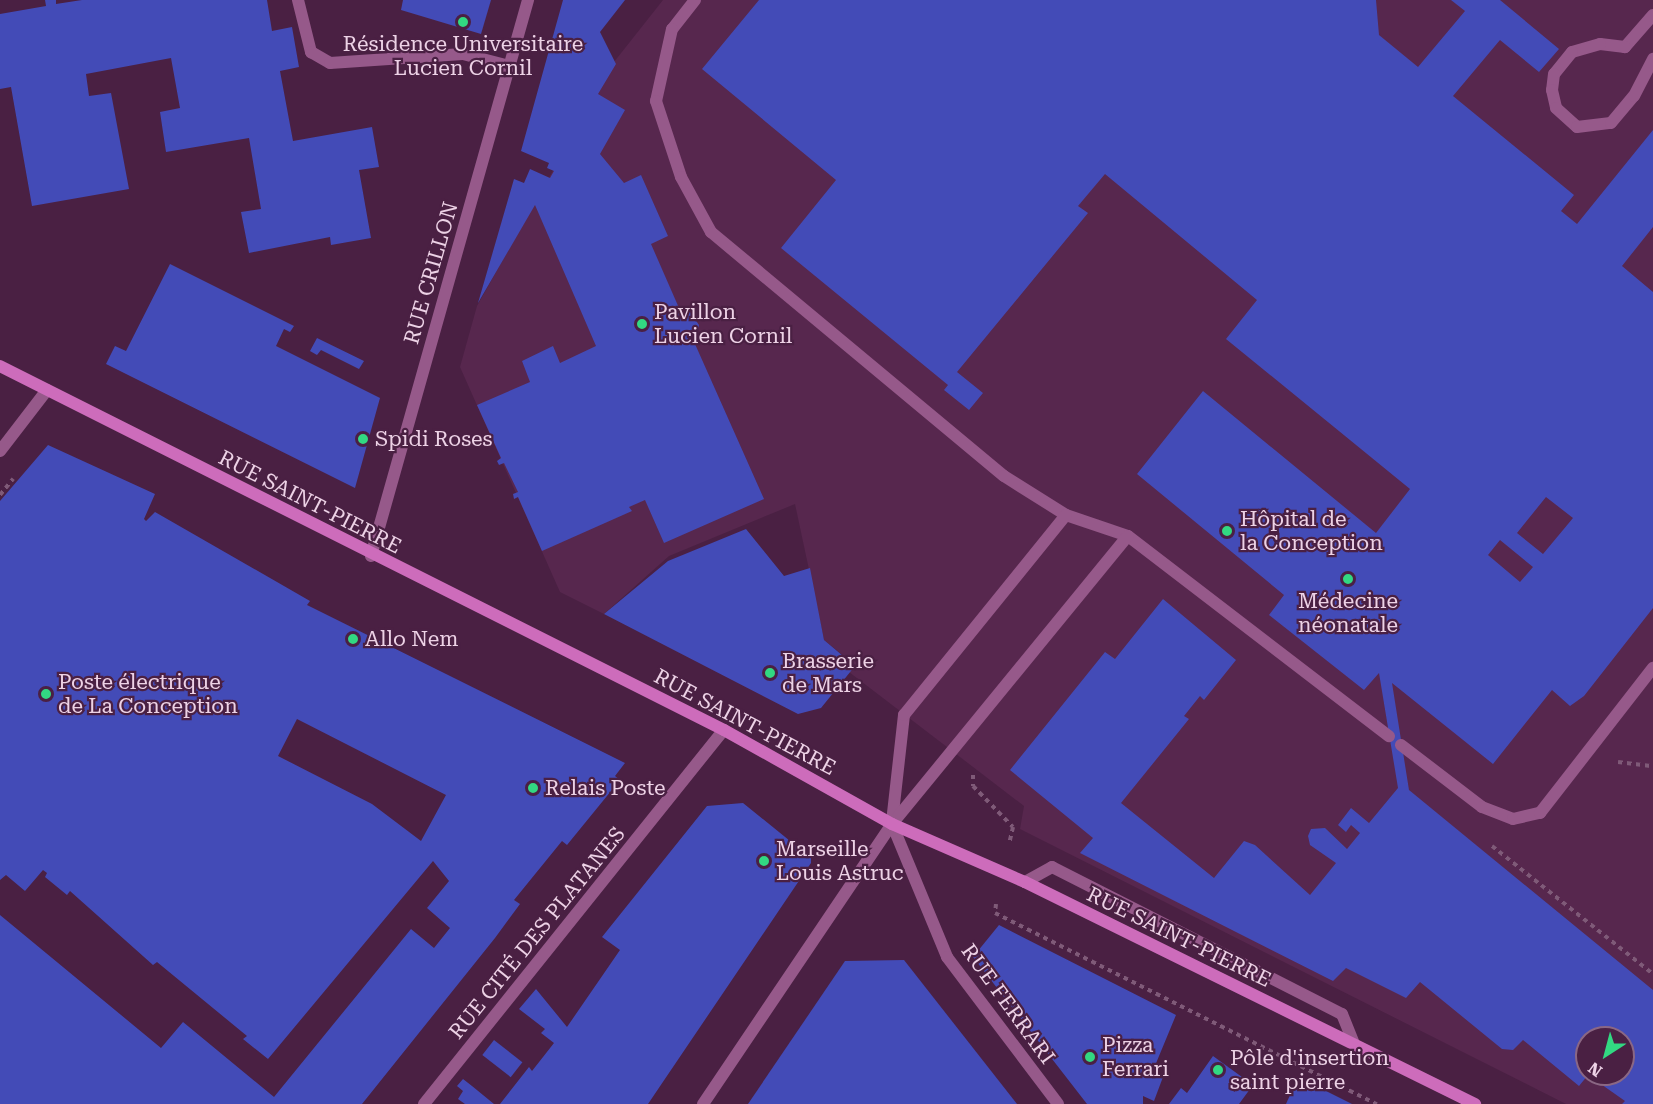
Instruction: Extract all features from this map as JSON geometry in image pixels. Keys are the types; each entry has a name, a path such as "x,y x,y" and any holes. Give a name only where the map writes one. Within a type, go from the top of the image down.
{"street":[{"path":"298,0 310,52 330,63 463,54 509,66"},
{"name":"RUE CRILLON","path":"371,556 528,0"},
{"path":"695,0 672,29 656,101 681,177 711,232 1004,476 1066,515 1128,536 1389,736"},
{"path":"1653,15 1626,48 1600,44 1572,52 1554,74 1552,90 1556,108 1577,127 1611,123 1634,96 1653,59"},
{"name":"RUE SAINT-PIERRE","path":"0,366 371,556 723,730 892,824 1025,882 1474,1104"},
{"path":"0,451 46,390"},
{"path":"892,824 904,715 1066,515"},
{"path":"703,1104 892,824 1128,536"},
{"path":"1401,746 1482,807 1512,819 1540,813 1653,668"},
{"name":"RUE CITÉ DES PLATANES","path":"424,1104 723,730"},
{"name":"RUE FERRARI","path":"892,824 947,957 1058,1104"},
{"path":"1025,882 1052,867 1342,1014 1354,1044"}],"path":[{"path":"973,768 973,786 1013,827 995,913 1377,1104"},
{"path":"1484,840 1653,974"}],"shaded area":[{"name":"Hôpital de la Conception","path":"663,0 1653,0 1653,1104 1566,1104 1020,829 1024,806 849,672 855,665 824,640 795,504 669,556 604,614 560,592 460,367 477,306 614,62"}],"building":[{"path":"45,0 56,0 56,4 82,0 267,0 272,31 292,27 299,67 280,71 293,141 372,127 379,167 359,170 371,238 331,245 330,237 249,253 241,212 261,209 249,138 166,152 160,112 180,108 171,58 86,74 89,96 111,93 129,189 32,206 11,87 0,89 0,14 46,6"},
{"name":"Résidence Universitaire Lucien Cornil","path":"403,0 491,0 481,34 401,10"},
{"name":"Pavillon Lucien Cornil","path":"563,0 625,0 600,32 616,64 598,94 625,110 600,154 624,183 641,175 668,236 651,244 679,308 690,312 699,325 695,344 764,499 664,543 645,500 629,507 632,511 542,551 518,497 514,499 513,494 518,492 504,463 499,465 497,461 501,458 477,405 530,382 522,361 553,346 560,363 596,346 535,205 478,303 514,179 524,183 530,169 550,178 554,171 547,168 549,163 521,151"},
{"path":"759,0 1376,0 1379,35 1418,67 1465,11 1451,0 1500,0 1559,49 1539,72 1500,40 1453,96 1574,195 1561,211 1577,224 1653,130 1653,227 1622,266 1653,292 1653,608 1584,696 1570,706 1552,690 1493,764 1392,683 1409,790 1653,990 1653,1104 1622,1104 1625,1101 1604,1086 1635,1086 1635,1026 1575,1026 1575,1083 1523,1040 1513,1050 1502,1049 1420,982 1406,998 1346,968 1333,981 1080,853 1093,838 1010,770 1105,652 1115,659 1163,599 1236,660 1204,700 1200,696 1184,716 1189,719 1121,803 1214,878 1244,841 1255,845 1310,895 1336,863 1310,845 1308,836 1311,829 1325,828 1347,849 1360,833 1351,825 1346,832 1338,825 1351,808 1369,823 1398,788 1379,673 1364,690 1269,615 1284,595 1137,474 1203,391 1376,533 1410,489 1226,339 1257,300 1105,174 1078,206 1088,213 957,372 983,393 969,410 944,390 948,385 781,248 836,180 702,69","holes":["1546,497 1573,518 1543,554 1517,533","1500,540 1533,567 1520,582 1488,555"]},
{"path":"170,264 294,326 290,332 284,329 276,346 380,398 355,488 106,364 115,346 126,351"},
{"path":"317,338 364,361 359,369 321,350 317,355 310,351"},
{"path":"48,445 155,494 144,519 146,521 155,512 310,601 307,605 625,763 615,776 620,780 567,845 562,841 514,900 520,904 495,938 362,1104 0,1104 0,915 161,1048 183,1022 274,1097 411,929 434,948 450,928 427,908 449,881 433,861 268,1059 243,1039 247,1036 157,962 153,965 70,891 67,895 45,877 47,873 43,870 25,891 6,875 0,880 0,501","holes":["297,719 446,795 421,841 372,804 278,756"]},
{"path":"746,529 784,576 810,568 824,640 855,666 821,708 798,714 604,614 668,561"},
{"path":"743,803 811,858 811,863 648,1104 500,1104 529,1067 532,1071 554,1043 541,1033 545,1029 519,1009 536,989 567,1027 620,950 602,937 707,806"},
{"path":"999,925 1176,1015 1152,1073 1163,1077 1154,1101 1143,1096 1143,1104 1087,1104 973,957"},
{"path":"904,960 1017,1104 748,1104 845,961"},
{"path":"494,1040 522,1062 511,1077 482,1055"},
{"name":"Pôle d'insertion saint pierre","path":"1213,1056 1253,1085 1239,1104 1169,1104 1181,1088 1187,1093"},
{"path":"1298,1077 1352,1104 1286,1104"},
{"path":"463,1079 494,1104 465,1104 458,1099 463,1091 457,1086"}],"place":[{"name":"Résidence Universitaire Lucien Cornil","path":"463,22"},
{"name":"Pavillon Lucien Cornil","path":"642,324"},
{"name":"Spidi Roses","path":"363,439"},
{"name":"Hôpital de la Conception","path":"1227,531"},
{"name":"Médecine néonatale","path":"1348,579"},
{"name":"Allo Nem","path":"353,639"},
{"name":"Brasserie de Mars","path":"770,673"},
{"name":"Poste électrique de La Conception","path":"46,694"},
{"name":"Relais Poste","path":"533,788"},
{"name":"Marseille Louis Astruc","path":"764,861"},
{"name":"Pizza Ferrari","path":"1090,1057"},
{"name":"Pôle d'insertion saint pierre","path":"1218,1070"}]}
